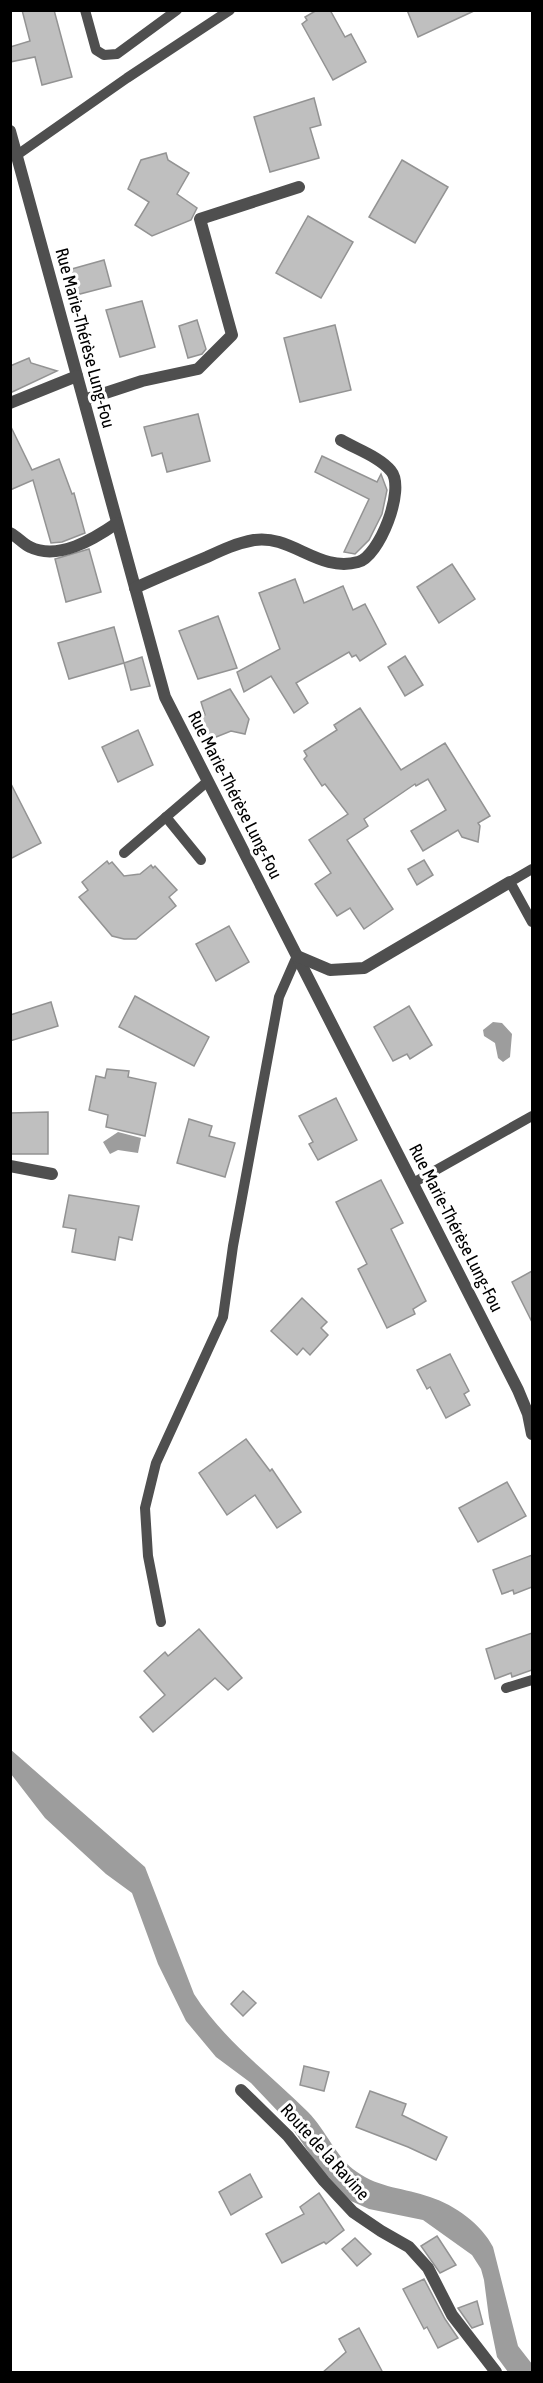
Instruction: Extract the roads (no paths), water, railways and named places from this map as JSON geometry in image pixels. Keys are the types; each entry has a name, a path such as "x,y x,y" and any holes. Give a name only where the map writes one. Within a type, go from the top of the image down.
{"street":[{"name":"Rue Marie-Thérèse Lung-Fou","path":"10,131 165,698 518,1390 528,1414 532,1434"},
{"path":"84,400 142,381 198,369 232,335 200,219 299,187"},
{"path":"10,402 77,375"},
{"path":"135,588 233,546 270,538 320,561 347,564 368,558 379,543 395,497 397,487 395,477 384,464 341,440"},
{"path":"10,533 28,547 50,552 86,542 117,523"},
{"path":"297,956 330,970 364,968 510,882"},
{"path":"10,1167 52,1174"},
{"name":"Route de la Ravine","path":"242,2090 288,2136 324,2181 353,2212 409,2247 428,2268 452,2315 496,2373"}],"lane":[{"path":"85,10 96,50 104,55 117,54 177,10"},
{"path":"17,155 230,10"},
{"path":"124,853 208,781"},
{"path":"166,817 201,860"},
{"path":"532,869 510,882 532,922"},
{"path":"161,1622 148,1556 145,1508 156,1463 223,1317 233,1246 279,997 297,956"},
{"path":"413,1183 532,1116"},
{"path":"506,1688 532,1680"}]}
